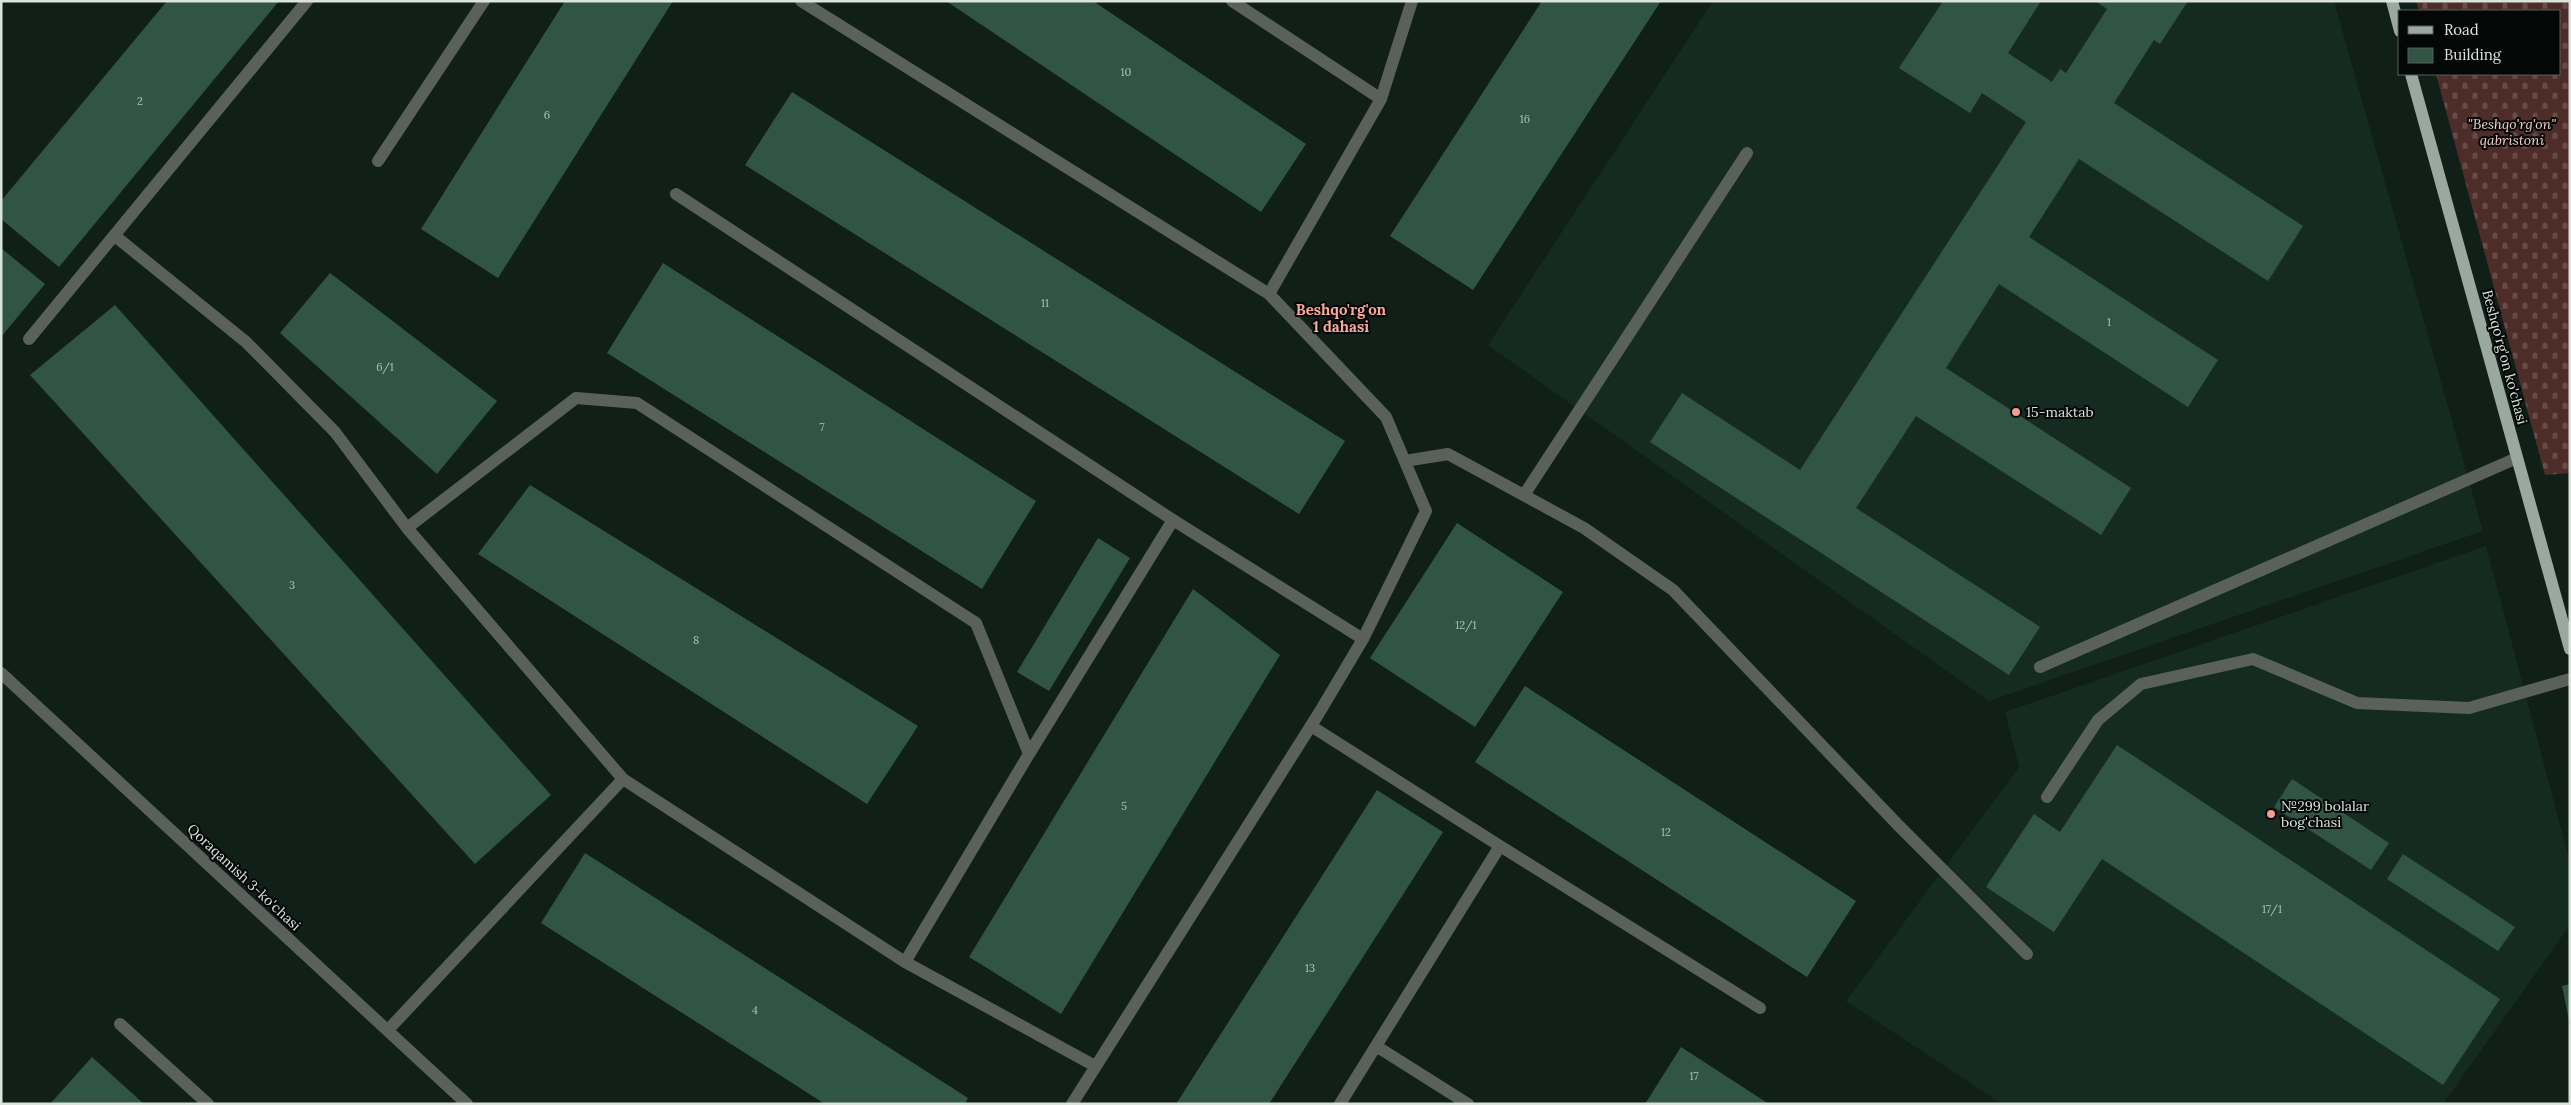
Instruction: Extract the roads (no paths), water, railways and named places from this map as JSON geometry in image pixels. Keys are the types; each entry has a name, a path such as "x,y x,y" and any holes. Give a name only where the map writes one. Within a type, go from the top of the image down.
{"main road":[{"path":"2392,1 2398,24"},
{"name":"Beshqo'rg'on ko'chasi","path":"2412,75 2570,649"}],"street":[{"path":"30,339 306,1"},
{"path":"378,161 484,1"},
{"path":"801,1 1268,294 1386,417 1426,511 1363,639 1311,726 1072,1104"},
{"path":"1232,1 1381,99"},
{"path":"1268,294 1381,99 1412,1"},
{"path":"1524,495 1747,153"},
{"path":"676,194 1173,520 1363,639"},
{"path":"115,236 246,342 335,432 407,528 623,779 905,962 1096,1066"},
{"path":"407,528 576,398 637,403 976,623 1030,754"},
{"path":"1405,461 1448,454 1584,528 1673,590 1900,827 2027,954"},
{"path":"2040,667 2517,458"},
{"path":"905,962 1173,520"},
{"path":"2047,796 2098,720 2141,684 2253,659 2357,703 2469,708 2570,679"},
{"name":"Qoraqamish 3-ko'chasi","path":"1,673 467,1104"},
{"path":"1311,726 1760,1008"},
{"path":"388,1030 623,779"},
{"path":"1340,1104 1500,846"},
{"path":"120,1024 208,1104"},
{"path":"1376,1046 1468,1104"}],"place":[{"name":"15-maktab","path":"2016,412"},
{"name":"№299 bolalar bog'chasi","path":"2271,814"}],"district":[{"name":"Beshqo'rg'on 1 dahasi","path":"1341,318"}],"park label":[{"name":"\"Beshqo'rg'on\" qabristoni","path":"2512,132"}]}
